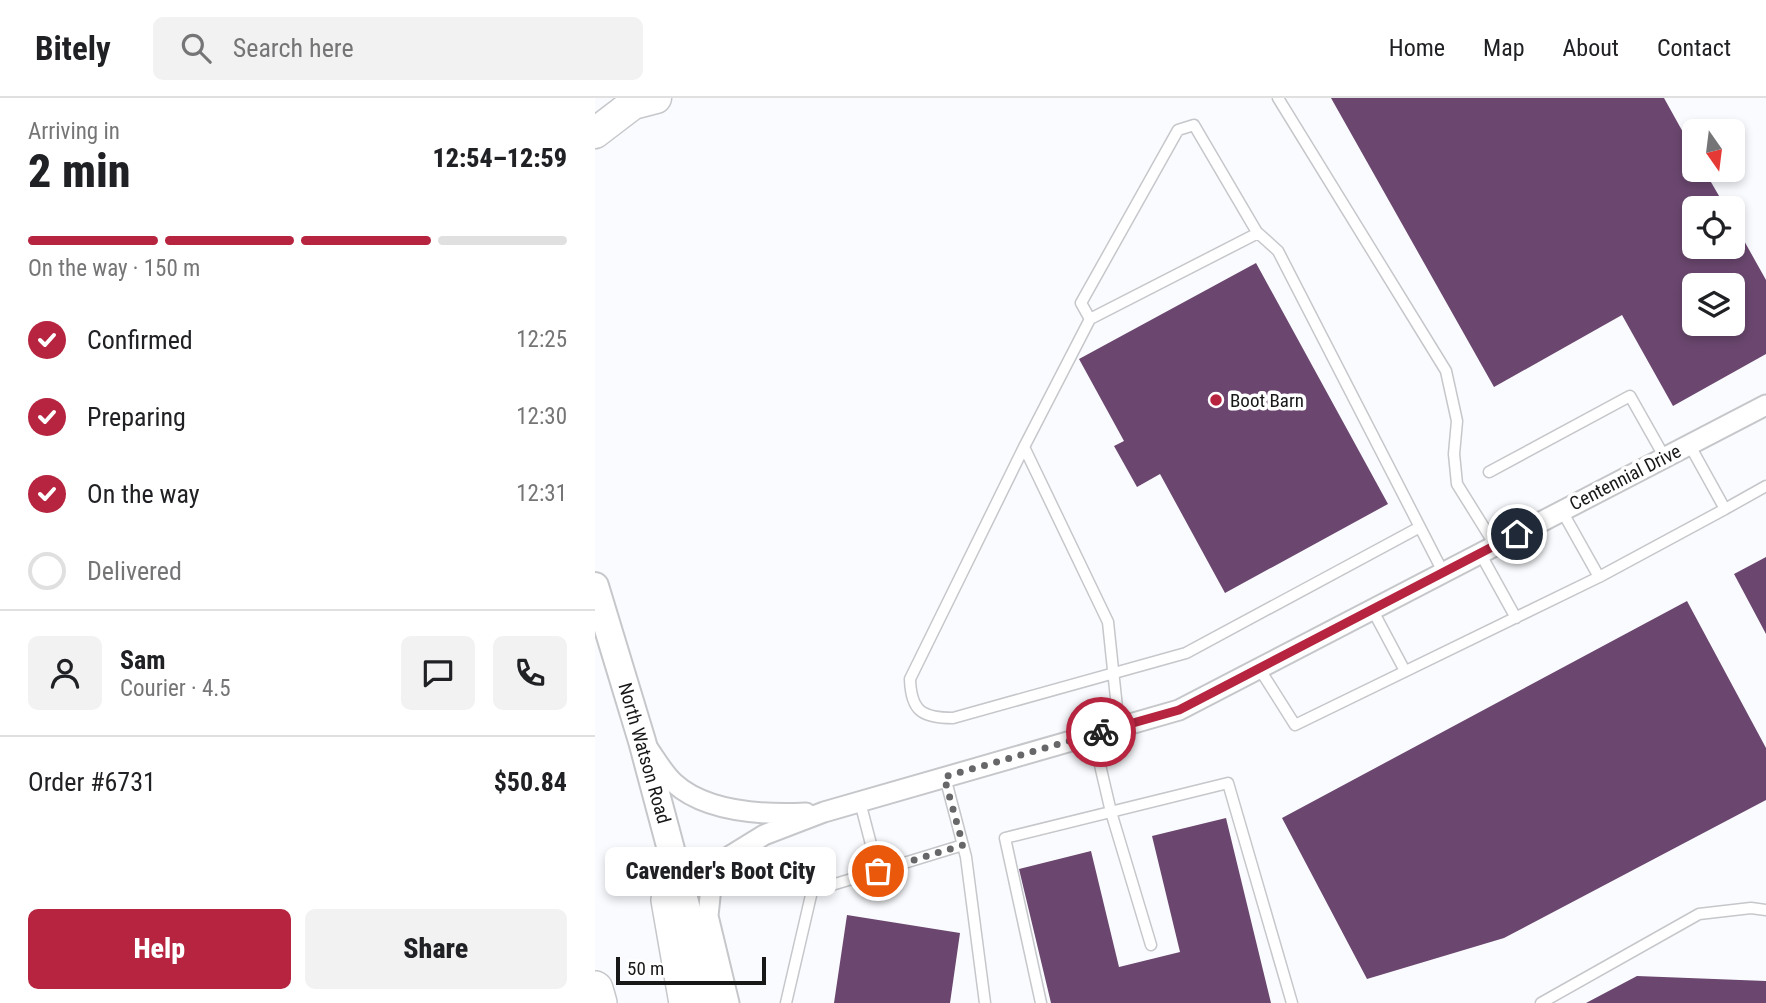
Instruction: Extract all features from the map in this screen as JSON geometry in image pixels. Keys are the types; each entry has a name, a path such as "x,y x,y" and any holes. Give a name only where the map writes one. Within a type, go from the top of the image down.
{"highway":[{"path":"676,869 669,900 687,1003"},
{"path":"595,989 599,1003"}],"main road":[{"path":"595,133 632,104 656,98"},
{"name":"North Watson Road","path":"595,586 642,741 712,1003"}],"street":[{"name":"Centennial Drive","path":"729,1003 708,916 711,887 725,859 764,835 824,812 1179,710 1766,405"},
{"name":"Centennial Drive","path":"642,741 674,783 708,803 768,814 824,812"}],"lane":[{"path":"1278,98 1447,371 1457,421 1454,454 1457,484 1516,618"},
{"path":"1090,319 1081,303 1178,130 1194,125 1258,233 1278,251 1443,572"},
{"path":"1258,233 1090,319 910,679 911,697 918,710 933,718 953,718 1186,653 1420,527"},
{"path":"1489,472 1630,396 1665,458"},
{"path":"1689,444 1725,509"},
{"path":"1024,447 1108,622 1119,727"},
{"path":"1259,668 1295,725 1599,577 1766,486"},
{"path":"1562,511 1599,577"},
{"path":"1372,609 1405,671"},
{"path":"1093,735 1111,812 1151,945"},
{"path":"944,777 963,845 977,927 985,1003"},
{"path":"1041,1003 1005,838 1228,783 1292,1003"},
{"path":"860,802 878,871"},
{"path":"786,1003 812,891 963,845"},
{"path":"1541,1003 1699,914 1751,908 1766,910"}],"building":[{"path":"1331,98 1664,98 1682,130 1682,182 1711,182 1719,196 1682,196 1682,259 1745,259 1745,242 1766,280 1766,354 1673,406 1622,315 1494,387"},
{"name":"Boot Barn","path":"1256,263 1388,504 1225,593 1160,474 1137,487 1114,446 1124,441 1079,359"},
{"path":"1766,557 1766,634 1734,574"},
{"path":"1687,601 1766,748 1766,800 1504,938 1367,979 1282,818"},
{"path":"1226,818 1271,1003 1051,1003 1019,869 1091,851 1119,967 1180,952 1152,836"},
{"path":"847,915 960,933 950,1003 834,1003"},
{"path":"1637,976 1766,981 1766,1003 1586,1003"}],"way so far":[{"path":"878,871 963,845 944,777 1101,732"}],"place":[{"name":"Boot Barn","path":"1216,400"},
{"name":"Cavender's Boot City","path":"878,871"}],"route":[{"path":"1101,732 1179,710 1517,534"}]}
